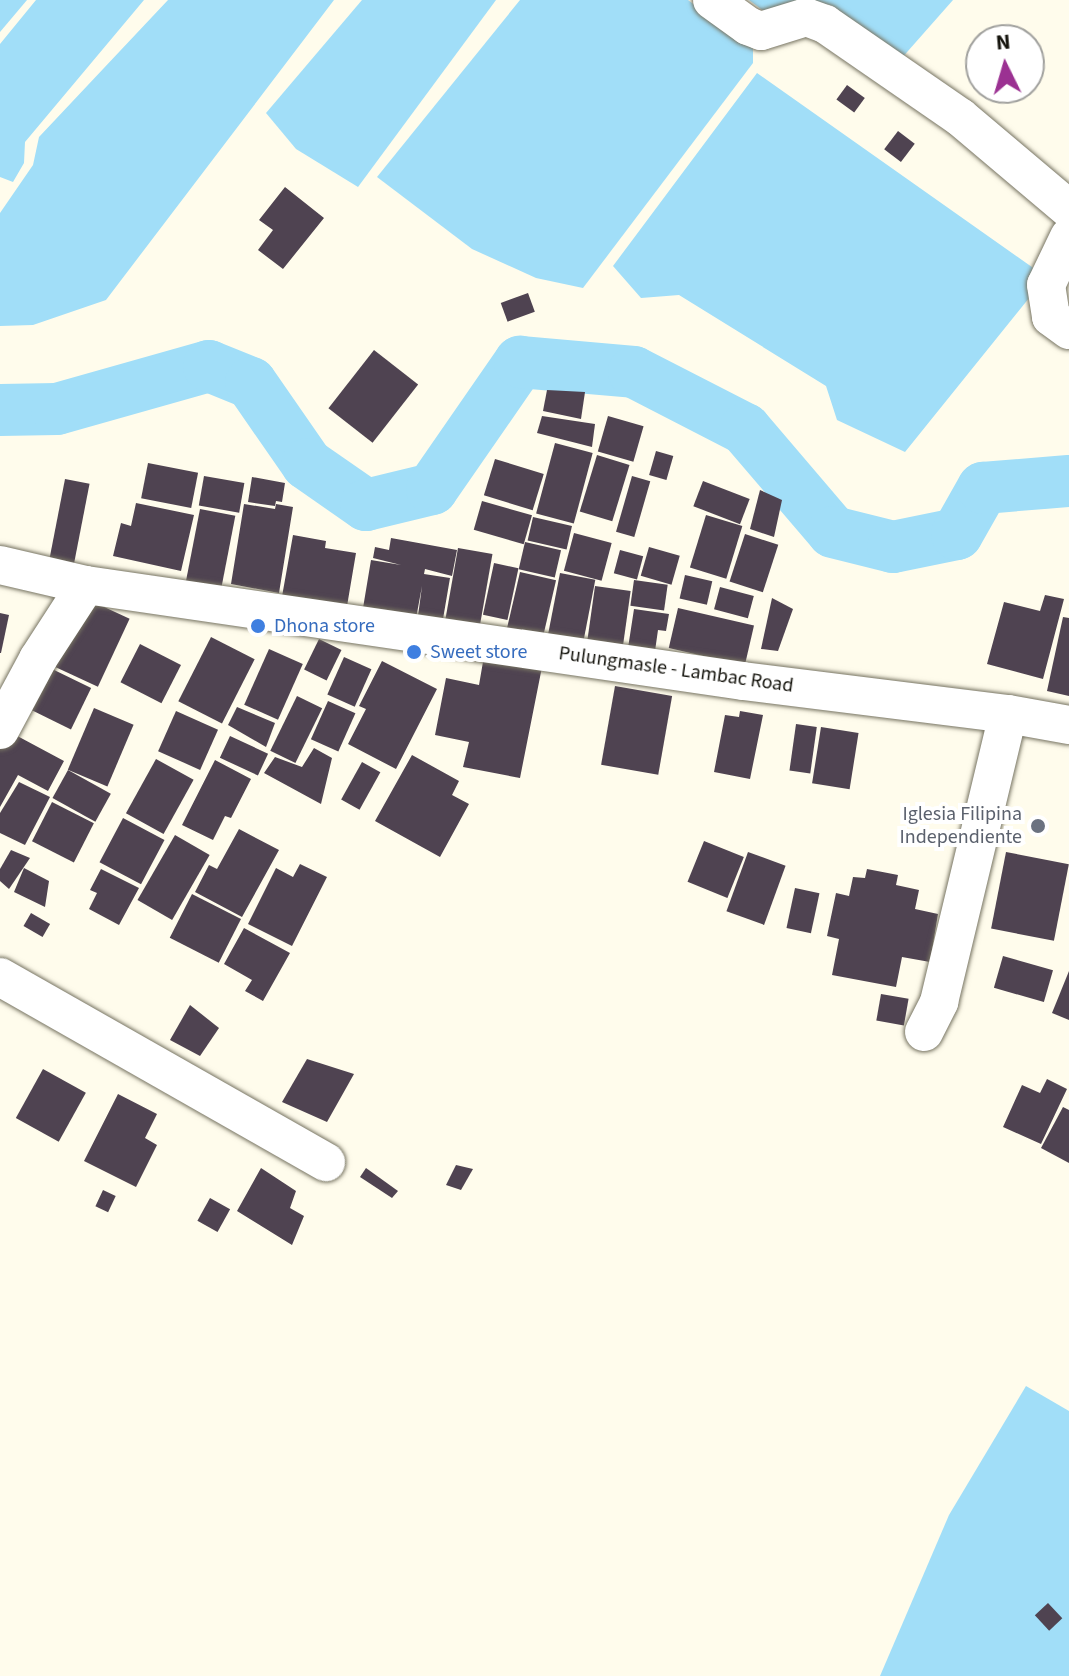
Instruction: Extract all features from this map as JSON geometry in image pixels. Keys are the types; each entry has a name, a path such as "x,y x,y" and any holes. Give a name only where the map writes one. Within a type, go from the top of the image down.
{"street":[{"path":"712,0 748,26 761,31 806,17 825,24 960,117 1069,209"},
{"path":"1069,237 1046,285 1046,301 1051,317 1069,330"},
{"name":"Pulungmasle - Lambac Road","path":"0,565 86,585 1069,725"},
{"path":"0,730 38,659 86,585"},
{"path":"924,1032 939,1002 1008,714"},
{"path":"0,977 326,1162"}],"water":[{"path":"0,0 27,0 0,32"},
{"path":"36,0 144,0 25,142 24,163 13,182 0,177 0,44"},
{"path":"168,0 334,0 106,300 33,325 0,326 0,213 33,165 39,137"},
{"path":"362,0 496,0 358,187 296,149 266,113"},
{"path":"520,0 688,0 753,49 753,63 583,288 536,278 472,249 377,177"},
{"path":"749,0 801,0 777,21"},
{"path":"813,0 953,0 893,68"},
{"path":"757,73 1046,277 905,452 837,420 826,386 679,295 641,298 613,266"},
{"path":"1026,1386 1069,1411 1069,1676 880,1676 949,1515"}],"building":[{"path":"847,85 865,98 854,112 836,100"},
{"path":"898,131 915,144 901,162 884,149"},
{"path":"285,187 324,218 283,269 258,250 273,230 259,220"},
{"path":"528,293 535,312 508,322 501,303"},
{"path":"374,350 418,384 373,443 328,408"},
{"path":"547,390 585,392 581,419 543,411"},
{"path":"542,416 595,424 592,447 537,433"},
{"path":"608,416 644,426 633,462 598,452"},
{"path":"555,443 593,453 574,524 536,514"},
{"path":"656,451 673,456 666,480 649,475"},
{"path":"597,455 630,465 612,521 580,511"},
{"path":"495,459 544,474 533,510 484,495"},
{"path":"148,463 198,473 191,508 141,498"},
{"path":"204,476 244,483 239,513 199,506"},
{"path":"632,476 650,481 634,537 616,532"},
{"path":"252,477 285,483 282,502 276,501 275,506 248,502"},
{"path":"65,479 90,484 74,566 49,561"},
{"path":"703,481 750,499 740,524 693,506"},
{"path":"760,490 782,500 774,537 750,529"},
{"path":"482,501 532,515 524,544 474,530"},
{"path":"136,503 194,515 181,571 113,556 121,523 131,526"},
{"path":"244,504 275,509 276,504 293,507 279,593 231,584"},
{"path":"200,509 235,516 221,589 186,583"},
{"path":"706,515 742,526 726,579 690,568"},
{"path":"533,517 572,526 567,549 528,540"},
{"path":"574,533 612,543 602,581 564,571"},
{"path":"745,534 778,545 763,592 730,582"},
{"path":"293,535 326,541 325,548 356,553 346,612 281,602"},
{"path":"391,538 457,550 452,576 425,569 424,574 450,578 443,619 418,616 422,586 415,624 362,614 371,560 401,565 373,558 375,547 389,550"},
{"path":"525,542 561,550 555,578 519,569"},
{"path":"649,547 680,556 671,585 641,576"},
{"path":"458,548 492,554 479,628 445,622"},
{"path":"620,550 643,556 637,579 614,573"},
{"path":"494,563 518,568 507,620 483,615"},
{"path":"520,572 556,580 542,643 506,634"},
{"path":"560,573 595,580 583,644 548,637"},
{"path":"685,575 712,581 707,605 680,598"},
{"path":"634,580 668,585 664,610 630,606"},
{"path":"595,586 631,591 623,648 587,643"},
{"path":"720,587 754,596 748,618 714,609"},
{"path":"1045,595 1064,599 1043,679 987,664 1004,602 1040,611"},
{"path":"772,598 793,609 778,651 761,649"},
{"path":"87,599 130,619 98,687 55,667"},
{"path":"678,608 754,626 745,665 669,648"},
{"path":"634,609 669,614 666,631 658,630 655,651 628,648"},
{"path":"0,613 9,615 1,653 0,653"},
{"path":"1063,617 1069,618 1069,696 1047,691"},
{"path":"211,637 255,659 222,723 178,701"},
{"path":"319,639 341,650 327,681 304,670"},
{"path":"140,644 181,665 161,703 120,682"},
{"path":"269,649 303,664 278,720 244,705"},
{"path":"484,656 542,667 520,778 463,767 469,742 435,735 446,678 479,685"},
{"path":"344,657 371,669 355,707 327,694"},
{"path":"382,661 437,689 396,769 348,744 366,709 359,706"},
{"path":"48,667 91,688 71,729 28,708"},
{"path":"615,686 672,696 658,775 601,765"},
{"path":"297,696 322,708 295,763 270,751"},
{"path":"328,701 355,713 338,752 311,739"},
{"path":"237,707 275,723 266,747 228,725"},
{"path":"94,708 134,725 107,786 68,770"},
{"path":"176,711 218,730 200,770 158,751"},
{"path":"740,711 763,715 750,779 714,772 725,715 739,717"},
{"path":"796,724 817,727 810,773 789,771"},
{"path":"821,727 859,733 850,789 812,783"},
{"path":"8,731 64,761 48,791 18,775 0,807 0,746"},
{"path":"230,736 268,754 258,776 220,758"},
{"path":"314,748 332,758 321,804 264,773 275,757 302,767"},
{"path":"412,755 459,781 452,795 469,804 440,857 375,821"},
{"path":"156,759 194,780 164,834 126,813"},
{"path":"215,760 251,779 231,818 225,816 213,840 182,825"},
{"path":"362,762 380,772 360,810 341,800"},
{"path":"68,770 111,794 95,822 52,798"},
{"path":"19,782 50,797 25,845 0,833 0,813"},
{"path":"52,802 94,823 74,863 32,841"},
{"path":"123,818 164,840 141,884 100,862"},
{"path":"239,829 279,850 242,917 195,892 209,865 217,869"},
{"path":"175,835 210,855 172,920 138,900"},
{"path":"704,841 744,857 727,898 688,882"},
{"path":"11,850 30,858 9,889 0,881 0,869"},
{"path":"748,852 786,866 764,925 726,911"},
{"path":"1006,852 1069,864 1054,941 991,929"},
{"path":"300,864 327,877 292,946 248,924 276,868 293,877"},
{"path":"24,868 49,881 45,907 14,892"},
{"path":"101,869 139,888 119,925 89,909 97,893 90,890"},
{"path":"867,869 898,875 896,885 919,890 915,909 938,914 930,962 902,957 896,987 832,975 839,939 827,936 836,893 849,896 853,877 865,878"},
{"path":"795,888 819,893 811,933 786,928"},
{"path":"192,894 241,919 219,963 170,938"},
{"path":"31,913 50,924 43,937 24,926"},
{"path":"244,928 290,953 263,1001 245,991 252,980 224,964"},
{"path":"1003,956 1053,970 1044,1002 994,988"},
{"path":"1069,971 1069,1020 1052,1013"},
{"path":"881,994 909,999 904,1025 876,1021"},
{"path":"190,1005 219,1028 200,1056 170,1040"},
{"path":"307,1059 354,1074 327,1122 282,1102"},
{"path":"43,1069 86,1093 59,1142 16,1118"},
{"path":"1047,1079 1067,1089 1041,1144 1003,1127 1022,1085 1040,1093"},
{"path":"118,1094 157,1114 145,1138 157,1145 136,1187 84,1161"},
{"path":"1063,1107 1069,1110 1069,1163 1041,1148"},
{"path":"456,1165 473,1169 461,1190 446,1185"},
{"path":"261,1168 296,1191 290,1208 304,1216 292,1245 237,1211"},
{"path":"366,1168 398,1191 392,1198 360,1177"},
{"path":"103,1190 116,1196 108,1212 95,1206"},
{"path":"210,1198 230,1209 218,1232 197,1221"},
{"path":"1048,1603 1062,1618 1049,1631 1035,1615"}],"waterway":[{"path":"0,410 57,409 209,366 251,383 307,464 366,505 432,489 520,362 634,372 745,429 833,532 893,547 957,534 983,488 1069,481"}],"place":[{"name":"Dhona store","path":"258,626"},
{"name":"Sweet store","path":"414,652"},
{"name":"Iglesia Filipina Independiente","path":"1038,826"}]}
